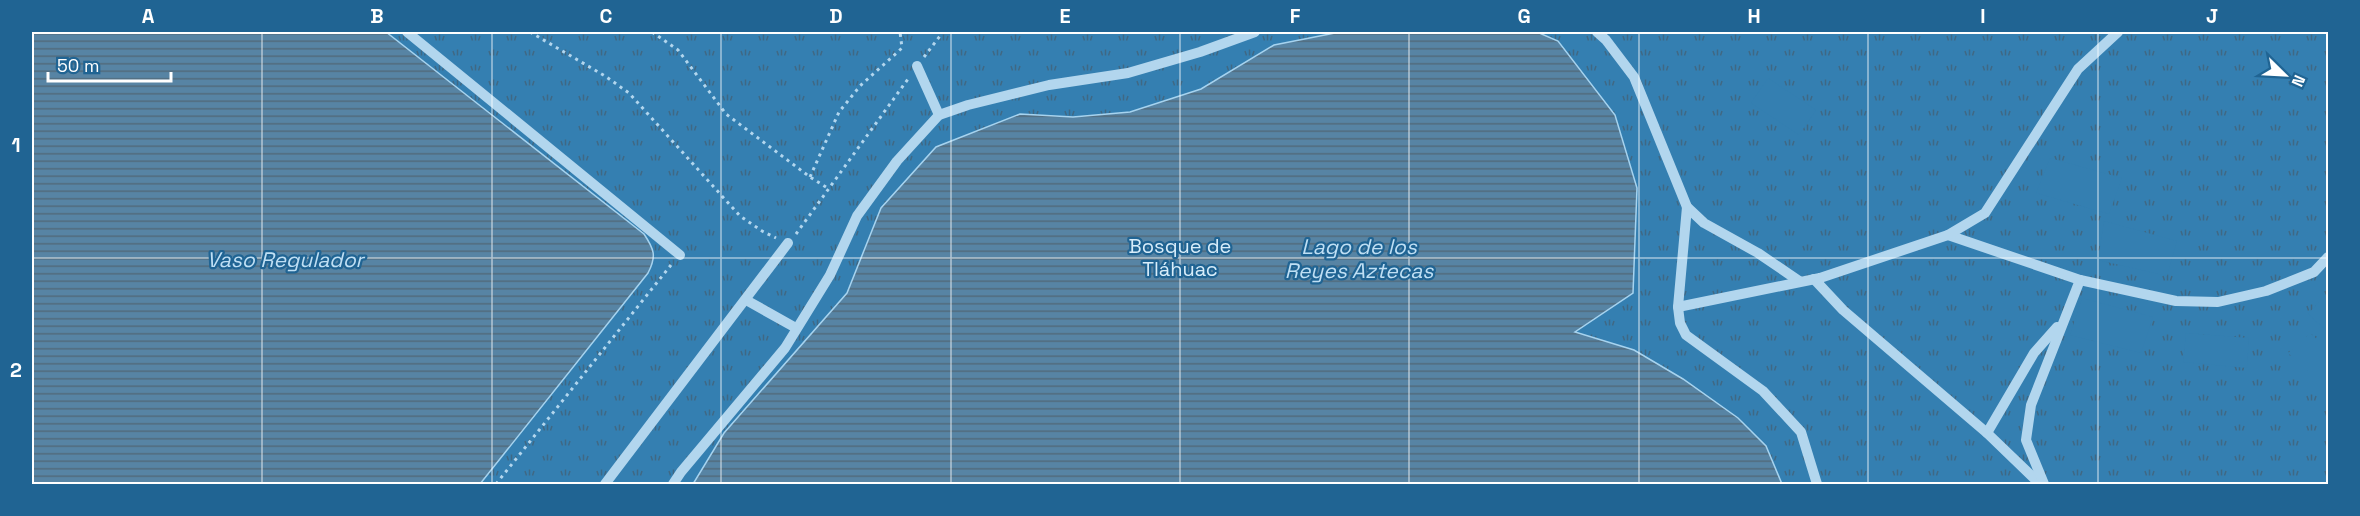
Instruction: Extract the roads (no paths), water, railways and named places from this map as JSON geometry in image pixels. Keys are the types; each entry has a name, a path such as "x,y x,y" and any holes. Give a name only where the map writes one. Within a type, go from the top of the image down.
{"lane":[{"path":"406,32 680,255"},
{"path":"673,484 785,348 830,274 857,216 897,161 939,115 968,105 1049,86 1128,73 1200,52 1255,32"},
{"path":"1597,32 1606,40 1634,77 1687,207 1704,223 1758,253 1799,281"},
{"path":"1678,307 1814,279 1948,236 1985,213 2078,69 2118,32"},
{"path":"918,66 939,115"},
{"path":"1687,207 1678,307 1680,322 1686,336 1706,348 1763,391 1801,432 1817,484"},
{"path":"1948,236 2080,280 2176,301 2218,302 2266,291 2328,267"},
{"path":"605,484 788,243"},
{"path":"2314,272 2328,257"},
{"path":"1814,279 1843,310 1987,433 2042,484"},
{"path":"2042,484 2026,440 2031,405 2080,280"},
{"path":"746,300 796,328"},
{"path":"1987,433 2034,353 2063,320"}],"water":[{"name":"Vaso Regulador","path":"32,32 386,32 644,234 653,253 653,262 648,273 480,484 32,484"},
{"name":"Lago de los Reyes Aztecas","path":"1340,32 1537,32 1558,41 1615,115 1637,188 1633,293 1575,332 1634,350 1683,379 1738,418 1766,446 1782,484 693,484 724,433 847,293 881,208 936,147 1020,114 1073,117 1130,112 1201,89 1274,45"}],"park label":[{"name":"Bosque de Tláhuac","path":"1180,258"}]}
